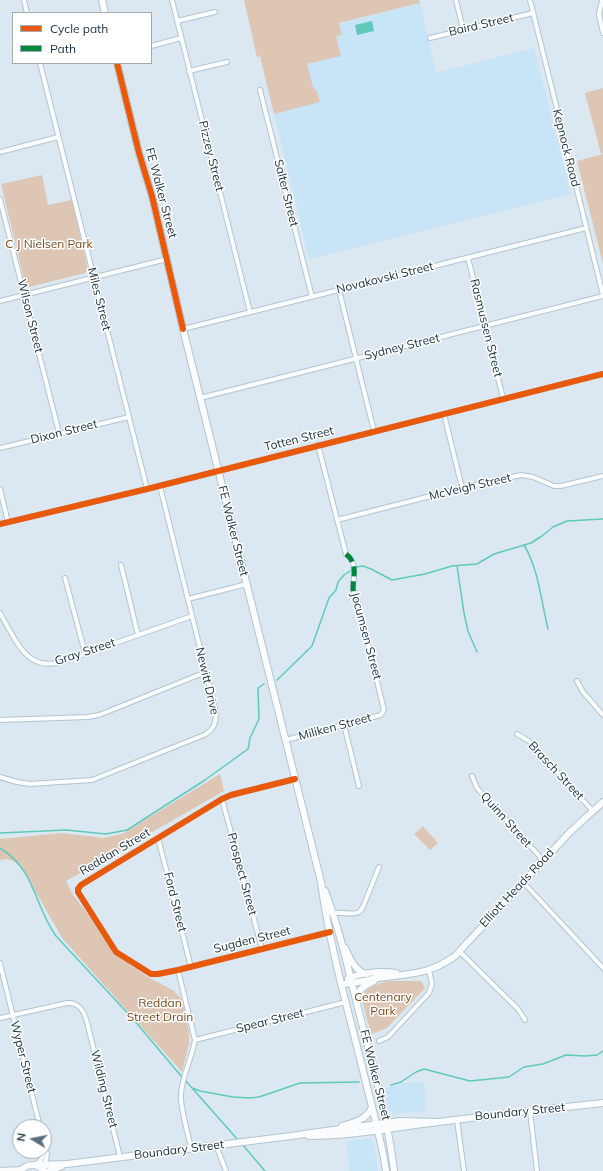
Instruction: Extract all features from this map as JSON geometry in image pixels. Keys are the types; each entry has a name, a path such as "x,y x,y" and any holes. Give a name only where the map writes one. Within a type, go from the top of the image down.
{"main road":[{"path":"102,0 105,12"},
{"name":"FE Walker Street","path":"117,64 139,153 152,196 200,398 329,913 330,932 341,983 372,1107 386,1171"},
{"name":"Elliott Heads Road","path":"341,983 429,970 443,964 460,952 543,860 592,810 603,802"},
{"name":"FE Walker Street","path":"329,913 335,924 356,1000 388,1129 394,1171"},
{"path":"335,924 352,961 359,971 367,974"},
{"name":"Elliott Heads Road","path":"351,981 367,974 384,972 406,974"},
{"path":"356,1000 357,993 360,989 383,977"},
{"name":"Boundary Street","path":"45,1170 56,1164 67,1164 216,1146 327,1130 388,1129 603,1103"},
{"path":"327,1130 363,1118 369,1114 372,1107"},
{"name":"Boundary Street","path":"292,1136 341,1135 377,1128 386,1123 414,1120 438,1122"},
{"name":"Boundary Street","path":"45,1170 67,1164"},
{"path":"21,1170 27,1166 36,1165 45,1170"}],"street":[{"path":"24,0 27,12"},
{"name":"Pizzey Street","path":"172,0 250,312"},
{"path":"456,0 463,29"},
{"name":"Kepnock Road","path":"530,0 603,296"},
{"path":"602,0 599,14 603,33"},
{"path":"177,21 215,12"},
{"name":"Baird Street","path":"430,38 533,13"},
{"path":"152,46 181,38"},
{"path":"189,71 227,62"},
{"name":"Miles Street","path":"40,64 147,489"},
{"name":"Salter Street","path":"260,90 312,297"},
{"path":"0,152 58,137"},
{"name":"Wilson Street","path":"0,199 59,433"},
{"name":"Novakovski Street","path":"183,329 586,228"},
{"name":"Rasmussen Street","path":"468,258 503,398"},
{"path":"0,301 167,259"},
{"path":"339,290 374,431"},
{"name":"Sydney Street","path":"200,398 603,296"},
{"name":"Totten Street","path":"0,524 160,486 503,398 603,374"},
{"path":"444,414 462,488"},
{"name":"Dixon Street","path":"0,448 129,417"},
{"name":"Jocumsen Street","path":"318,445 346,554 353,562 355,576 353,586 354,597 358,603 384,712"},
{"name":"McVeigh Street","path":"337,520 462,488 521,475 533,477 554,486 561,486 603,476"},
{"name":"Newitt Drive","path":"0,777 30,784 92,780 204,735 215,725 216,714 160,486"},
{"path":"0,489 8,522"},
{"path":"121,565 138,635"},
{"path":"65,578 85,653"},
{"path":"188,599 247,584"},
{"name":"Gray Street","path":"0,613 22,651 31,659 46,664 56,663 192,616"},
{"path":"0,720 88,717 99,715 206,672"},
{"path":"577,681 583,692 603,715"},
{"name":"Miliken Street","path":"286,740 382,715 384,712"},
{"path":"344,725 359,786"},
{"name":"Brasch Street","path":"517,734 529,741 592,810"},
{"name":"Quinn Street","path":"472,776 477,788 543,860"},
{"name":"Reddan Street","path":"178,970 151,974 119,954 114,949 78,892 78,889 81,885 222,799 231,795 295,779"},
{"name":"Prospect Street","path":"222,799 262,949"},
{"name":"Ford Street","path":"158,838 191,967"},
{"path":"329,913 352,914 359,912 363,906 379,867"},
{"path":"523,882 603,968"},
{"name":"Sugden Street","path":"178,970 330,932"},
{"path":"460,952 518,1009 524,1020"},
{"name":"Wyper Street","path":"0,963 38,1119"},
{"path":"178,970 194,1040 193,1051 183,1083 181,1098 190,1148"},
{"path":"379,1041 388,1037 429,993 432,984 429,970"},
{"name":"Spear Street","path":"194,1040 346,1002"},
{"name":"Wilding Street","path":"13,1015 63,1003 75,1003 81,1008 87,1022 120,1157"},
{"path":"0,1018 13,1015"},
{"path":"530,1111 537,1171"},
{"path":"457,1120 464,1171"},
{"path":"216,1146 226,1171"},
{"path":"36,1165 42,1159"},
{"path":"45,1170 46,1159"},
{"path":"50,1159 51,1162 56,1164"},
{"path":"0,1170 21,1170"}],"shaded area":[{"path":"420,3 436,73 534,48 571,194 309,259 260,56 341,35 339,24"},
{"path":"372,21 374,31 357,35 355,25"},
{"path":"424,1082 426,1111 394,1114 390,1110 384,1089 402,1083"},
{"path":"369,1138 374,1142 378,1171 349,1171 346,1141"}],"green space":[{"path":"244,0 419,0 420,3 339,23 342,35 336,36 341,56 307,64 313,87 317,91 320,102 274,114 260,56 257,57"},
{"path":"603,88 603,153 601,154 585,93"},
{"path":"603,154 603,264 577,161"},
{"name":"C J Nielsen Park","path":"42,175 48,205 72,200 88,270 85,273 29,287 25,283 1,184"},
{"name":"Reddan Street Drain","path":"220,774 224,791 66,881 73,895 88,914 115,955 148,977 174,991 182,1000 189,1032 189,1044 182,1072 62,938 20,864 7,859 0,860 0,839 62,833 104,838 122,834"},
{"path":"423,826 438,843 430,850 414,834"},
{"name":"Centenary Park","path":"387,981 421,981 425,988 387,1028 371,1034 362,1000 363,996 371,987"}],"waterway":[{"path":"356,567 363,566 392,580 425,574 452,566 477,564 494,554 531,543 553,527 567,521 603,519"},
{"path":"524,545 536,575 548,629"},
{"path":"457,566 468,631 477,652"},
{"path":"277,680 312,646 329,598 336,590 338,582 344,575 353,569"},
{"path":"0,833 66,830 106,834 127,830 205,780 248,749 250,738 259,719 258,688 264,684"},
{"path":"0,848 12,857 21,867 28,878 43,913 56,936 133,1019 182,1077"},
{"path":"391,1085 401,1082 416,1072 424,1069 470,1081 509,1077 524,1067 543,1064 566,1055 597,1055 603,1051"},
{"path":"185,1080 238,1140"},
{"path":"192,1088 200,1091 233,1097 250,1098 259,1097 300,1083 359,1082"},
{"path":"242,1144 265,1171"}],"marked path":[{"path":"346,554 354,565 353,591 354,597 358,603"}],"cycle path":[{"path":"117,64 139,153 152,196 183,329"},
{"path":"0,524 147,489 603,374"},
{"path":"295,779 231,795 222,799 81,885 78,892 116,952 151,974 178,970 330,932"}]}
